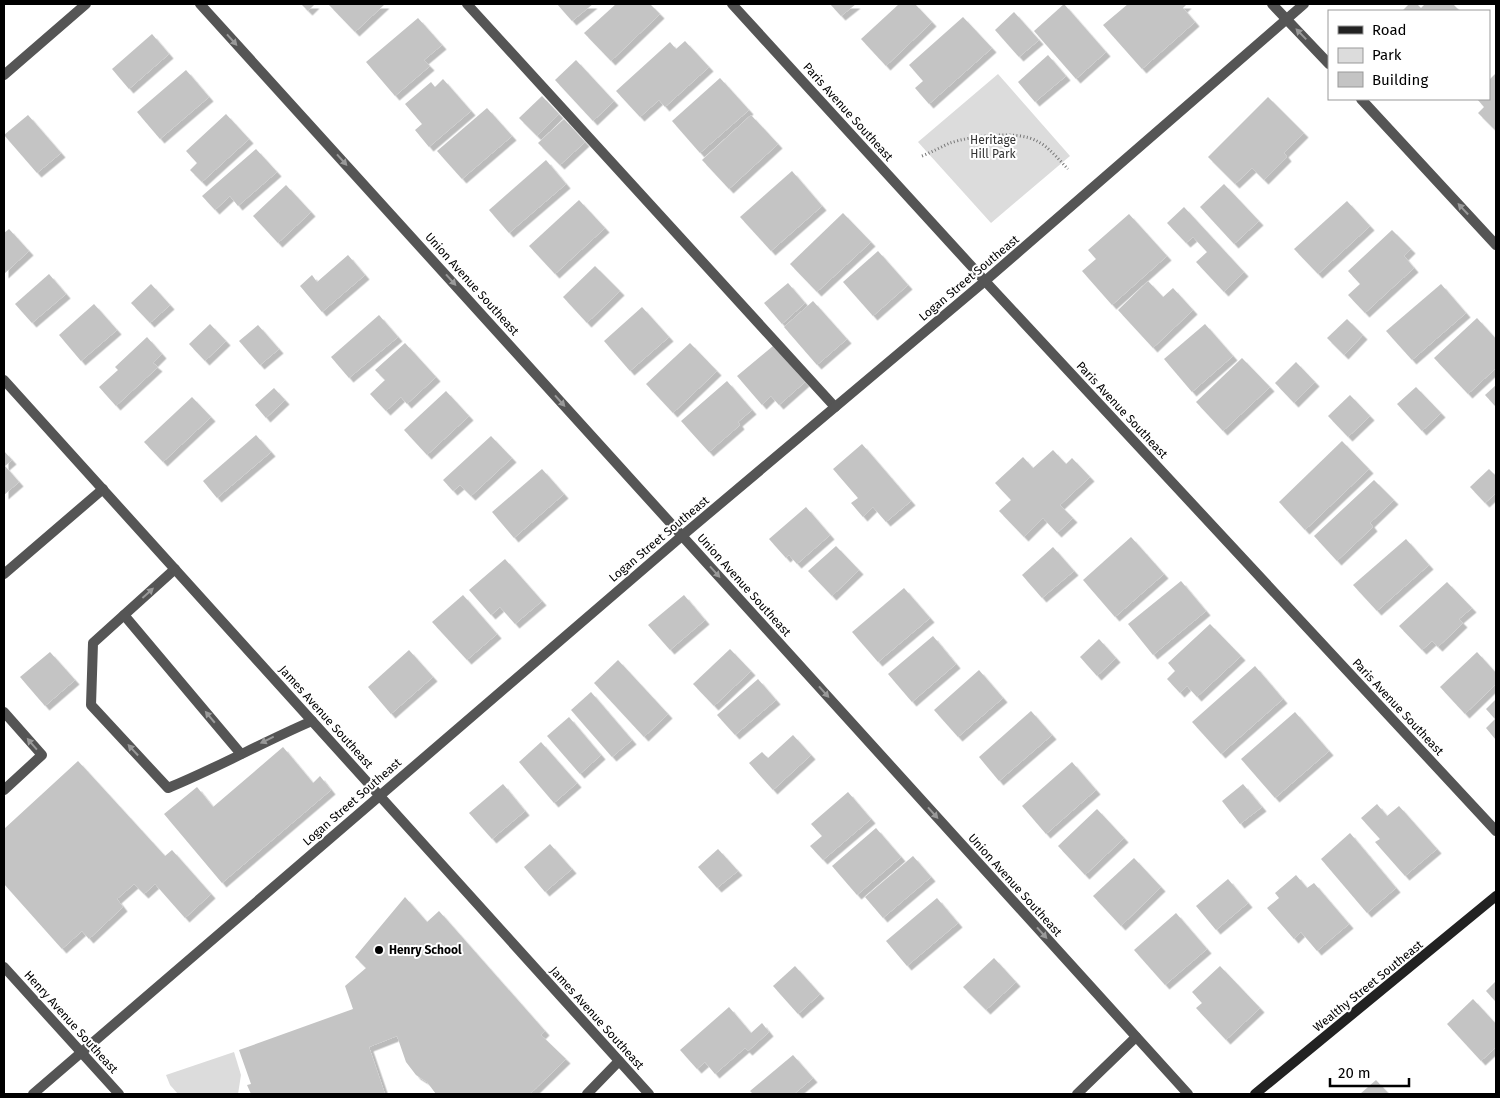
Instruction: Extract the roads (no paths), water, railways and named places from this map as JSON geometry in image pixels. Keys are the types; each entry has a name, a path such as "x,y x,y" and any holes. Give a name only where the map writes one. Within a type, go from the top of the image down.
{"main road":[{"name":"Wealthy Street Southeast","path":"1255,1094 1496,896"}],"street":[{"path":"4,76 86,4"},
{"name":"Union Avenue Southeast","path":"200,4 1188,1094"},
{"path":"467,4 835,407"},
{"name":"Paris Avenue Southeast","path":"732,4 985,281 1496,831"},
{"path":"1272,4 1328,63"},
{"name":"Logan Street Southeast","path":"33,1094 682,535 985,281 1304,4"},
{"path":"1362,100 1496,245"},
{"name":"James Avenue Southeast","path":"4,380 649,1094"},
{"path":"4,574 103,489"},
{"path":"175,569 93,643 91,705 168,788 195,777 269,739 312,721"},
{"path":"124,615 241,754"},
{"path":"4,712 42,755 4,790"},
{"name":"Henry Avenue Southeast","path":"4,967 119,1094"},
{"path":"1077,1094 1136,1037"},
{"path":"587,1094 619,1061"}],"place":[{"name":"Henry School","path":"379,950"}],"park label":[{"name":"Heritage Hill Park","path":"993,147"}]}
